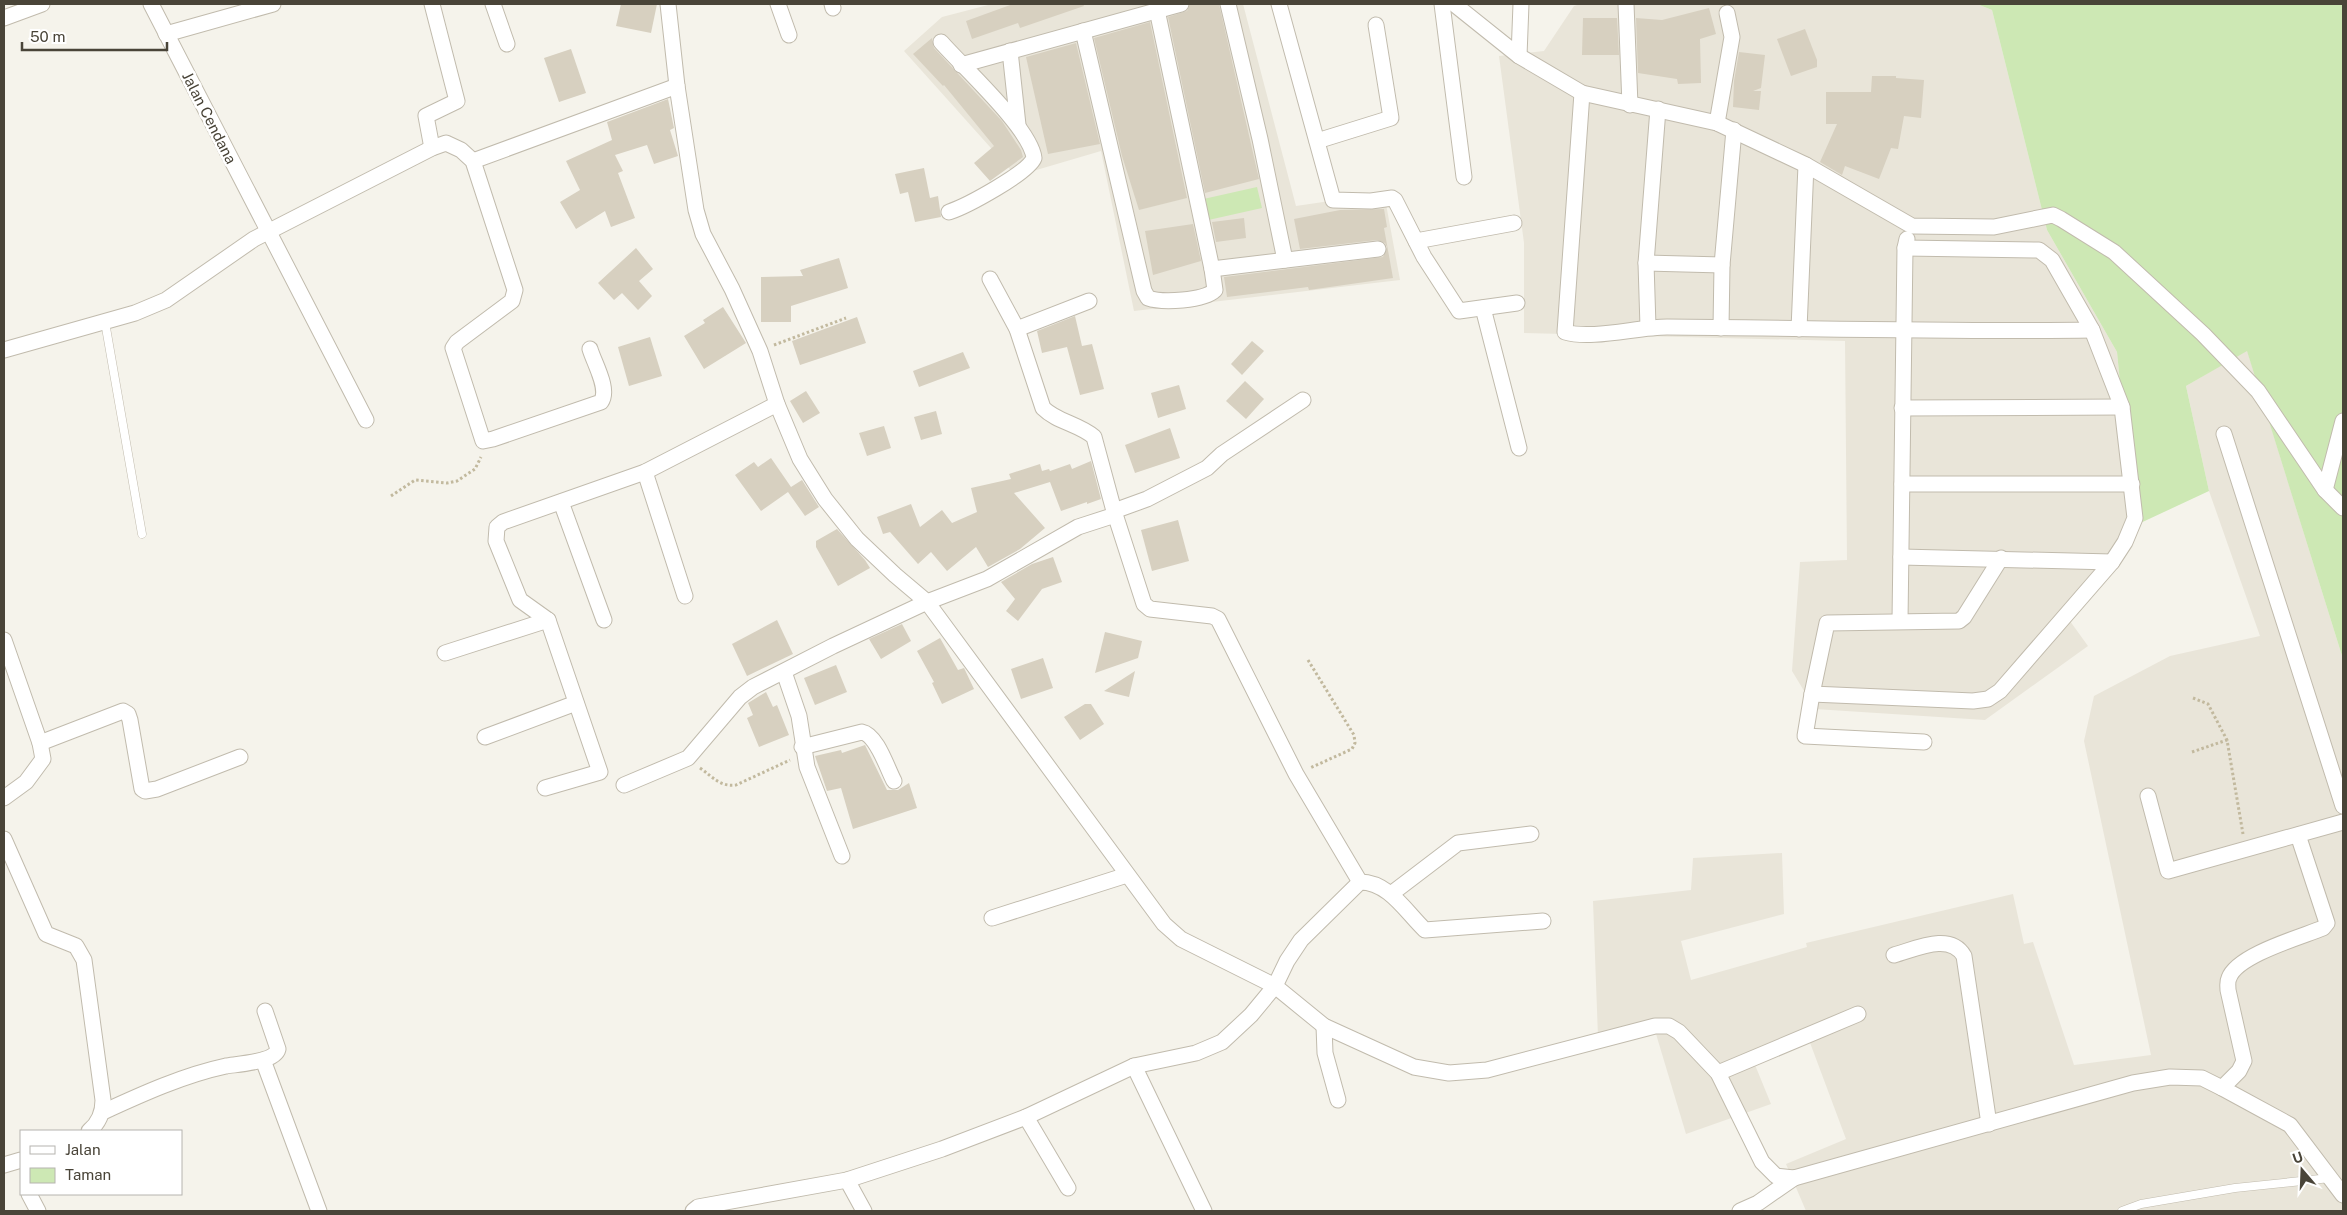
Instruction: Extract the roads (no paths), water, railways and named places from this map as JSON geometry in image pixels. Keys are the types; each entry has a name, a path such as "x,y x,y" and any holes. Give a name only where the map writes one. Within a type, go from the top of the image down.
{"street":[{"path":"4,18 42,4"},
{"name":"Jalan Cendana","path":"151,4 366,420"},
{"path":"166,34 274,4"},
{"path":"432,4 457,102 426,116 432,148"},
{"path":"493,4 506,44"},
{"path":"668,4 677,86 696,210 703,234 732,290 760,351 777,404 800,459 825,499 857,539 894,575 927,602 1127,875 1164,924 1181,939 1276,986 1324,1026 1414,1067 1450,1073 1487,1070 1655,1026 1669,1026 1679,1032 1718,1073 1762,1162 1776,1176 1794,1178 2133,1083 2170,1077 2202,1078 2290,1125 2343,1195"},
{"path":"778,4 789,35"},
{"path":"962,65 1180,4"},
{"path":"1228,4 1260,138 1285,260"},
{"path":"1279,4 1333,200 1371,201 1392,198 1399,204 1416,241 1459,312 1517,303"},
{"path":"1442,4 1464,177"},
{"path":"1454,4 1519,56 1582,93 1717,123 1806,165 1912,226 1994,227 2053,215 2114,252 2203,334 2258,391 2325,490 2343,508"},
{"path":"1519,56 1522,4"},
{"path":"1626,4 1630,105"},
{"path":"1082,31 1148,298 1155,301 1194,299 1210,295 1215,290 1212,269 1157,10"},
{"path":"1717,123 1732,37 1727,13"},
{"path":"1317,141 1391,118 1376,24"},
{"path":"941,42 1018,125 1033,151 1032,164 970,203 949,212"},
{"path":"1010,51 1018,125"},
{"path":"473,161 677,86"},
{"path":"1582,93 1565,332 1577,335 1648,327 1902,331 2092,330"},
{"path":"1648,327 1646,263 1658,109"},
{"path":"1722,328 1722,265 1734,130"},
{"path":"4,350 105,322 166,300 268,231 432,148 446,143 461,150 473,161 515,290 512,302 458,342 453,348 481,438 485,441 601,402 604,398 604,390 590,349"},
{"path":"1799,330 1806,165"},
{"path":"1416,241 1514,223"},
{"path":"1900,621 1902,331 1905,248 1912,226"},
{"path":"1812,694 1973,701 1988,699 2000,691 2112,562 2125,542 2135,518 2122,407 2092,330 2052,260 2039,250 1905,248"},
{"path":"1212,269 1378,249"},
{"path":"1646,263 1722,265"},
{"path":"990,279 1017,329 1043,408 1048,414 1088,432 1094,437 1115,513 1144,604 1150,609 1212,616 1218,619 1296,774 1360,882"},
{"path":"1017,329 1089,301"},
{"path":"1483,308 1519,448"},
{"path":"624,785 688,758 740,696 753,687 833,646 927,602 986,579 1078,527 1147,499 1207,468 1222,454 1304,400"},
{"path":"545,788 600,772 548,620 520,600 496,542 495,533 497,527 503,522 645,472 777,404"},
{"path":"1902,408 2122,407"},
{"path":"2325,490 2343,421"},
{"path":"2224,434 2343,806"},
{"path":"645,472 686,596"},
{"path":"1902,484 2132,484"},
{"path":"562,502 604,620"},
{"path":"1901,557 2112,562"},
{"path":"1924,742 1805,736 1824,629 1827,623 1960,621 1964,618 2001,558"},
{"path":"445,652 548,620"},
{"path":"4,640 40,743 43,760 26,782 4,798"},
{"path":"784,672 796,703 803,751 842,856"},
{"path":"484,737 576,703"},
{"path":"40,743 123,711 128,714 130,720 142,789 146,791 157,789 240,757"},
{"path":"803,751 862,732 867,733 873,740 894,782"},
{"path":"2148,796 2168,871 2343,822"},
{"path":"1391,894 1458,844 1531,834"},
{"path":"2222,1088 2239,1071 2244,1061 2228,990 2228,980 2232,972 2257,954 2323,928 2327,923 2298,835"},
{"path":"4,839 46,934 76,946 82,954 103,1112"},
{"path":"992,918 1127,875"},
{"path":"693,1211 698,1207 847,1180 942,1149 1026,1117 1134,1066 1196,1052 1222,1042 1251,1015 1276,986 1287,961 1301,940 1360,882 1369,882 1391,894 1425,930 1543,921"},
{"path":"1894,955 1938,943 1953,944 1960,948 1964,956 1989,1124"},
{"path":"90,1130 94,1127 103,1112 143,1094 218,1068 263,1060 278,1051 265,1011"},
{"path":"1718,1073 1858,1014"},
{"path":"1324,1026 1325,1053 1338,1100"},
{"path":"263,1060 319,1211"},
{"path":"1134,1066 1204,1211"},
{"path":"1026,1117 1068,1188"},
{"path":"1740,1211 1760,1207 1794,1178"},
{"path":"847,1180 864,1211"},
{"path":"30,1195 38,1211"}],"lane":[{"path":"105,322 142,534"},
{"path":"2122,1211 2141,1204 2235,1188 2330,1178"}]}
